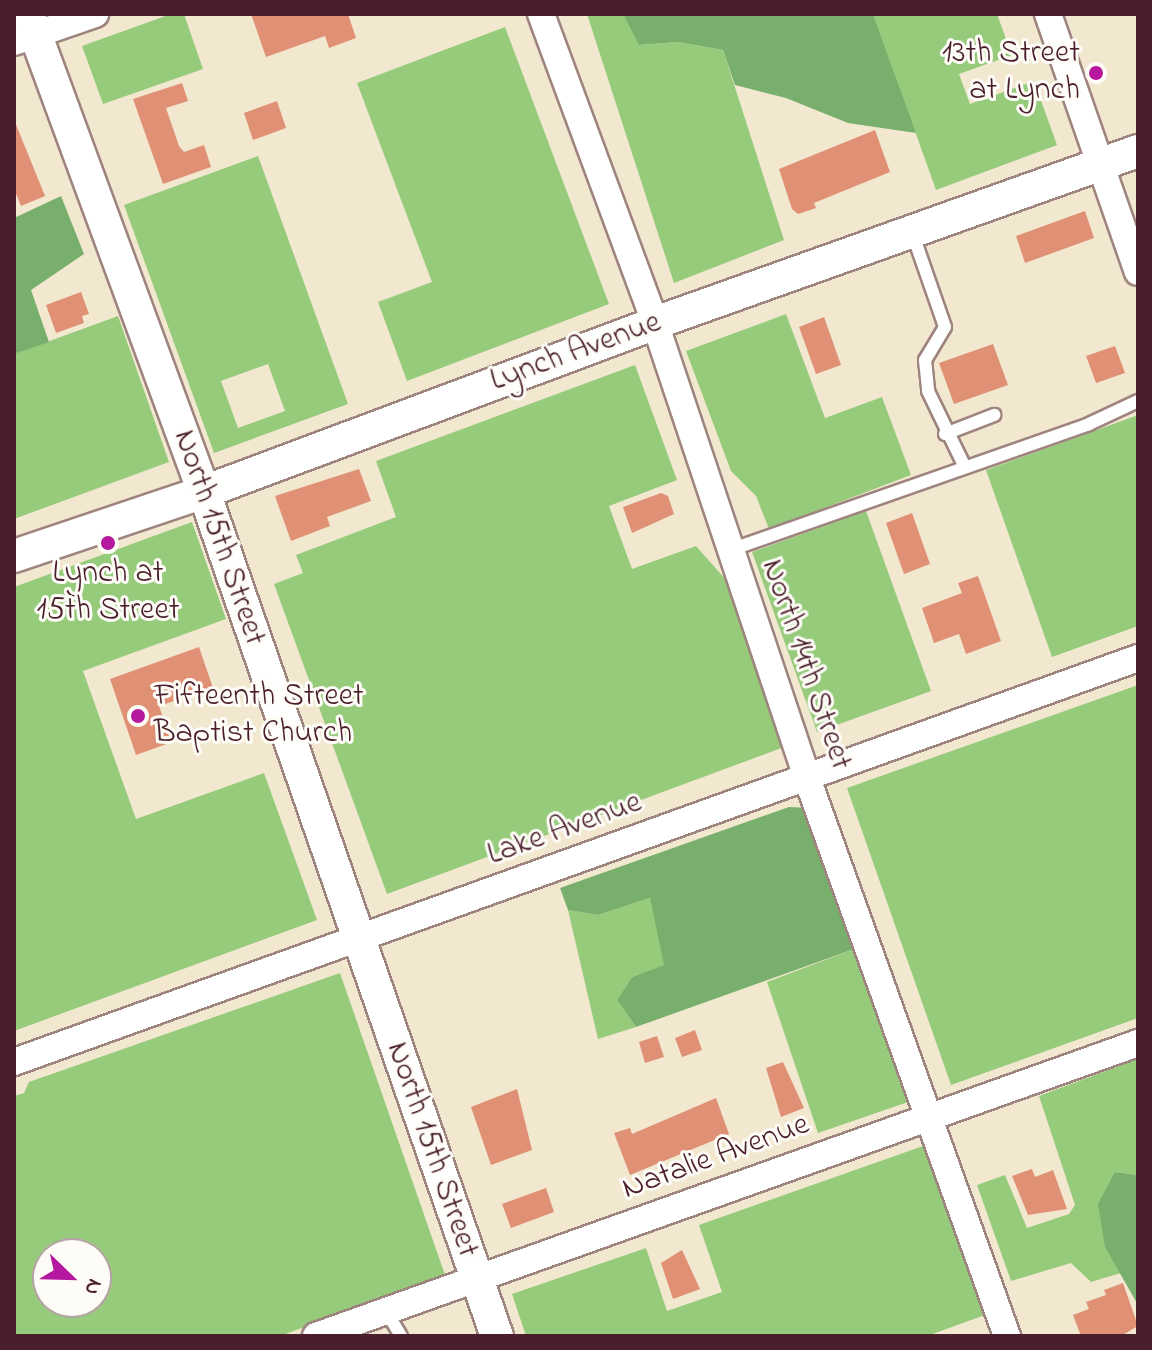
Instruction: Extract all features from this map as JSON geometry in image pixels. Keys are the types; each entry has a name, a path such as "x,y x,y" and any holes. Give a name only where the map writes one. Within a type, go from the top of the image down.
{"street":[{"path":"26,30 95,14"},
{"name":"North 14th Street","path":"541,14 655,323 807,778 1007,1336"},
{"path":"1048,14 1138,272"},
{"name":"North 15th Street","path":"26,30 204,492 497,1336"},
{"name":"Lynch Avenue","path":"14,556 204,492 655,323 1138,151"},
{"name":"Lake Avenue","path":"14,1062 358,942 1138,658"},
{"name":"Natalie Avenue","path":"316,1336 1138,1043"}],"lane":[{"path":"912,231 945,327 925,360 928,391 945,434 957,443 964,465"},
{"path":"730,550 964,465 1089,424 1138,401"},
{"path":"945,434 994,415"},
{"path":"386,1311 401,1336"}],"green space":[{"path":"171,14 184,14 203,69 103,104 82,46"},
{"path":"587,14 623,14 640,45 678,42 723,50 784,240 674,283"},
{"path":"623,14 873,14 916,133 848,123 786,98 735,85 723,50 678,42 639,45"},
{"path":"873,14 997,14 1012,55 959,74 970,104 1034,81 1057,145 936,190"},
{"path":"505,27 609,304 407,381 378,302 432,282 357,83"},
{"path":"258,156 348,404 214,453 124,205","holes":["268,364 285,411 238,428 221,381"]},
{"path":"61,196 84,254 31,290 49,342 14,354 14,218"},
{"path":"786,314 825,418 882,397 911,475 769,529 756,496 731,471 686,351"},
{"path":"118,316 169,462 14,519 14,354"},
{"path":"635,365 677,480 609,506 632,569 696,546 727,581 787,746 387,894 274,584 303,573 296,555 396,517 376,461"},
{"path":"1138,415 1138,626 1052,657 986,470"},
{"path":"866,511 931,691 817,732 752,552"},
{"path":"192,522 226,619 83,671 136,819 264,773 317,920 14,1031 14,587"},
{"path":"1138,685 1138,1018 951,1085 847,788"},
{"path":"789,807 810,808 854,949 636,1027 617,1000 632,977 664,965 650,898 598,915 568,910 560,888"},
{"path":"650,898 665,965 632,977 617,1000 636,1027 598,1039 568,910 598,915"},
{"path":"854,949 911,1101 818,1133 767,982"},
{"path":"340,973 445,1275 280,1336 14,1336 14,1096 24,1093 29,1082"},
{"path":"1138,1059 1138,1175 1115,1172 1105,1247 1121,1273 1091,1282 1071,1263 1011,1281 977,1185 1005,1175 1027,1228 1069,1214 1075,1205 1039,1096"},
{"path":"926,1145 985,1315 927,1336 526,1336 512,1294 646,1248 667,1311 722,1292 699,1225"},
{"path":"1115,1172 1138,1175 1138,1305 1105,1247 1098,1204"}],"building":[{"path":"251,14 348,14 356,38 329,48 325,36 266,57"},
{"path":"182,83 188,101 166,108 179,146 184,152 204,145 211,167 163,184 133,99"},
{"path":"277,101 286,128 253,140 244,113"},
{"path":"15,122 45,196 21,206 14,189"},
{"path":"875,130 890,172 814,203 816,208 798,214 792,209 779,169"},
{"path":"1085,211 1094,238 1025,263 1016,236"},
{"path":"81,292 89,314 82,316 84,323 56,333 46,305"},
{"path":"824,317 841,365 816,374 799,327"},
{"path":"993,344 1008,385 954,404 939,363"},
{"path":"1115,346 1125,373 1096,383 1086,356"},
{"path":"359,469 371,501 327,517 330,526 291,541 275,496"},
{"path":"661,493 668,496 674,514 632,533 623,507"},
{"path":"912,513 930,564 904,574 886,523"},
{"path":"978,576 1001,641 966,654 959,634 934,643 922,608 962,593 958,583"},
{"path":"199,647 213,688 159,706 172,742 136,755 110,679"},
{"path":"695,1030 702,1050 682,1057 675,1038"},
{"path":"657,1036 664,1057 645,1063 639,1042"},
{"path":"783,1062 804,1108 781,1117 766,1068"},
{"path":"517,1089 532,1150 491,1165 471,1107"},
{"path":"716,1098 729,1134 630,1175 614,1133 630,1128 632,1134"},
{"path":"1032,1169 1035,1177 1053,1170 1067,1209 1028,1215 1012,1176"},
{"path":"546,1188 554,1212 511,1228 502,1204"},
{"path":"682,1250 700,1289 673,1299 661,1263"},
{"path":"1123,1283 1138,1326 1121,1336 1081,1336 1073,1315 1089,1309 1086,1302 1106,1295 1104,1290"}],"place":[{"name":"13th Street at Lynch","path":"1096,73"},
{"name":"Lynch at 15th Street","path":"108,543"},
{"name":"Fifteenth Street Baptist Church","path":"138,716"}]}
